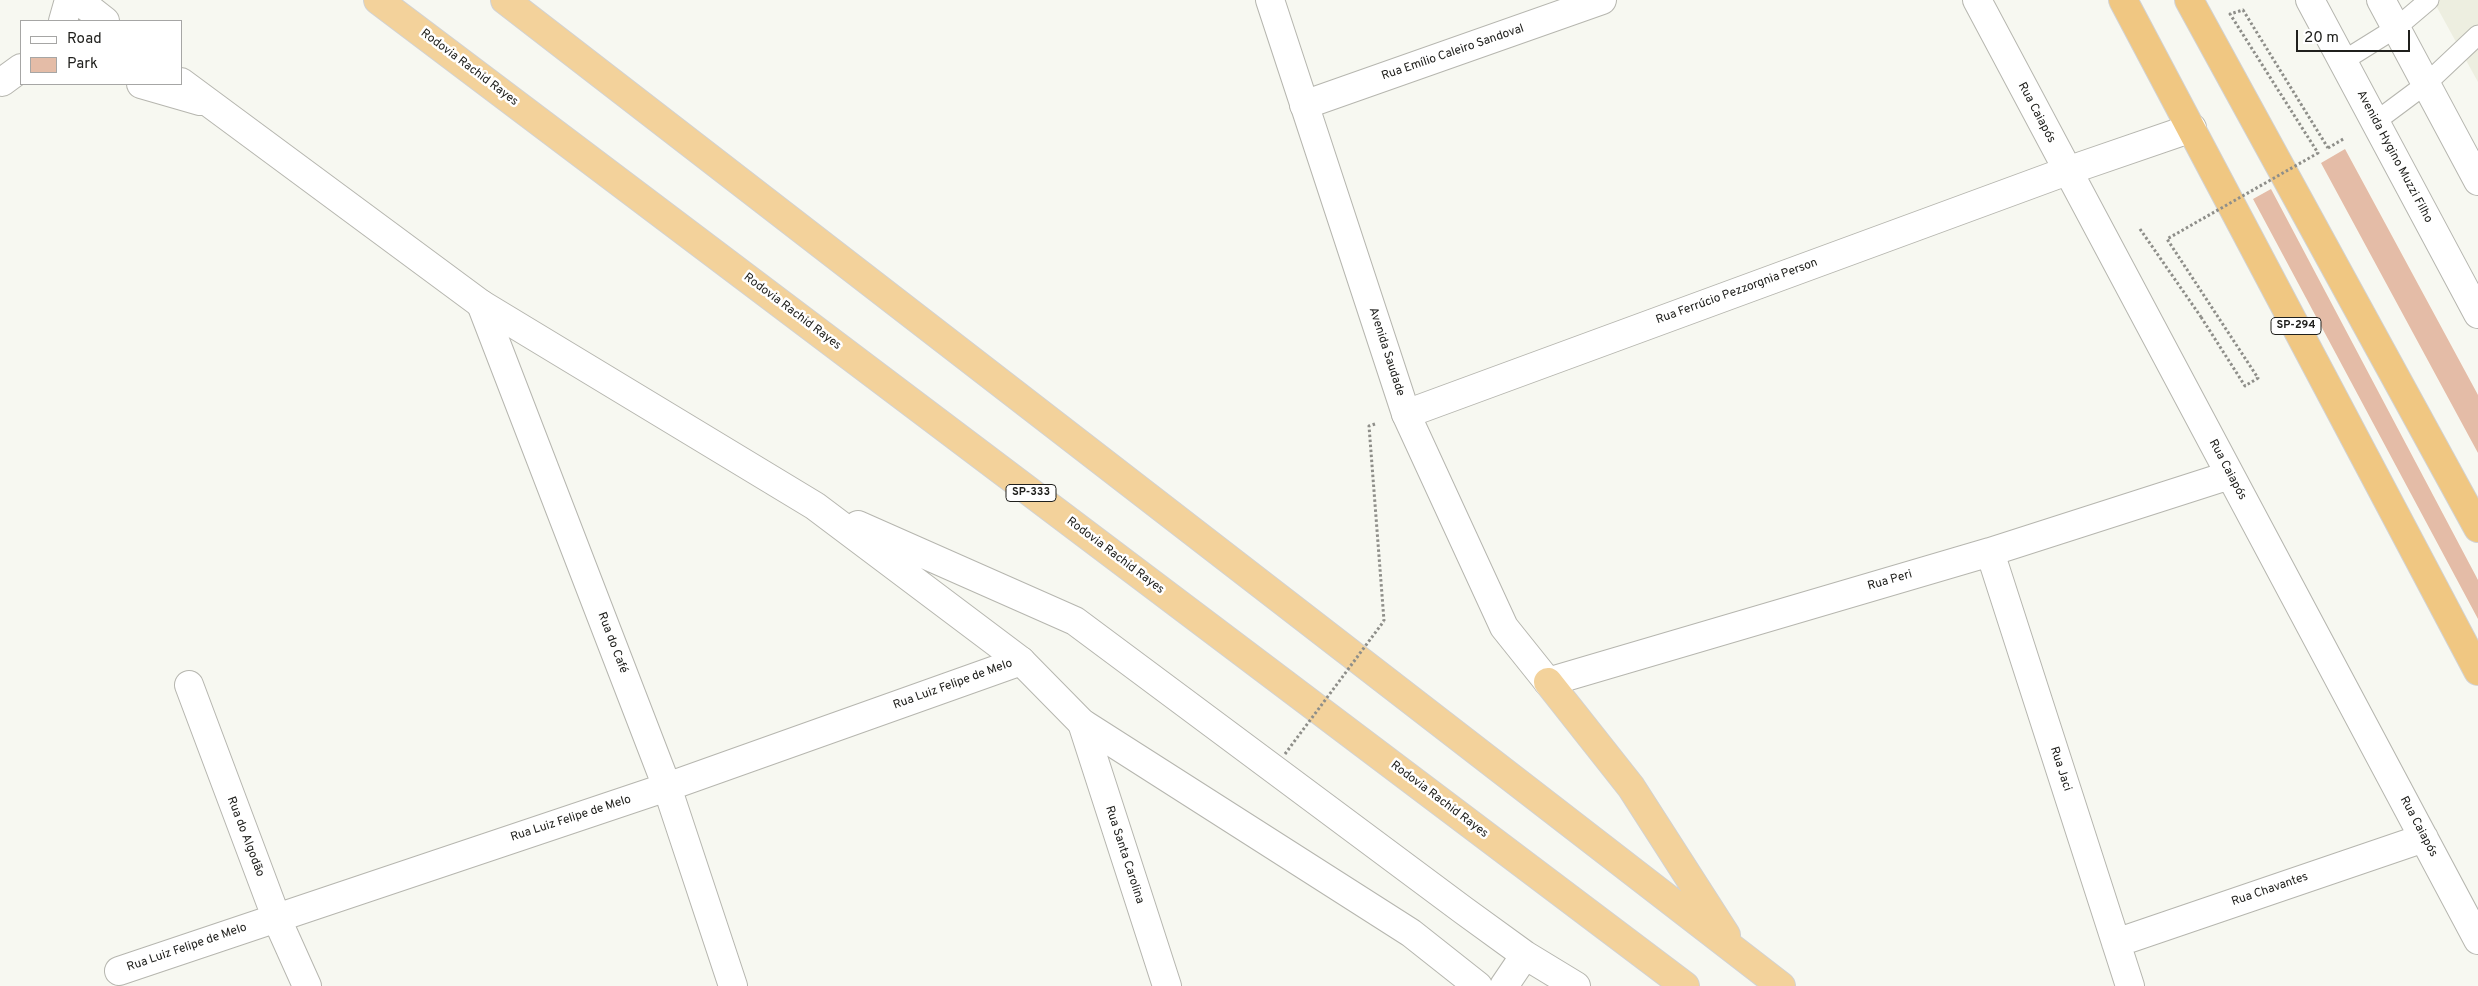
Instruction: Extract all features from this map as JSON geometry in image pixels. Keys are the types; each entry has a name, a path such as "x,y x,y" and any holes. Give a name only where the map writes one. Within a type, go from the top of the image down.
{"highway":[{"name":"Rodovia Rachid Rayes","path":"378,0 1685,986"},
{"path":"505,0 1781,986"},
{"name":"SP-294","path":"2123,0 2475,667"},
{"path":"2189,0 2478,528"},
{"path":"1548,682 1631,787 1738,953"}],"street":[{"path":"63,20 69,0"},
{"path":"78,0 103,20"},
{"name":"Avenida Saudade","path":"1270,0 1406,414 1504,627 1548,682"},
{"name":"Rua Emílio Caleiro Sandoval","path":"1304,105 1602,0"},
{"name":"Rua Caiapós","path":"1976,0 2478,940"},
{"name":"Avenida Hygino Muzzi Filho","path":"2310,0 2478,314"},
{"path":"2381,0 2478,180"},
{"path":"182,83 481,304 815,506 1021,661 1082,723 1411,933 1478,986"},
{"path":"144,85 210,104"},
{"name":"Rua Ferrúcio Pezzorgnia Person","path":"1406,414 2067,171 2192,128"},
{"name":"Rua do Café","path":"481,304 667,787 732,986"},
{"name":"Rua Peri","path":"1548,682 1990,552 2230,475"},
{"path":"815,506 1075,621 1525,955 1576,986"},
{"name":"Rua Jaci","path":"1990,552 2130,986"},
{"name":"Rua Luiz Felipe de Melo","path":"120,971 667,787 1021,661"},
{"name":"Rua do Algodão","path":"188,685 276,917 307,986"},
{"name":"Rua Santa Carolina","path":"1082,723 1167,986"},
{"name":"Rua Chavantes","path":"2116,943 2424,838"},
{"path":"1504,986 1525,955"}],"lane":[{"path":"2342,61 2396,28 2429,0"},
{"path":"2375,122 2426,84 2478,35"}],"path":[{"path":"2200,317 2245,386 2258,378 2167,239 2318,153 2230,14 2242,10 2328,148"},
{"path":"1285,754 1384,621 1369,426 1406,414"}],"shaded area":[{"path":"2433,0 2478,0 2478,82"}],"green space":[{"path":"2345,149 2478,395 2478,453 2321,163"},
{"path":"2271,189 2478,580 2478,619 2253,199"}]}
